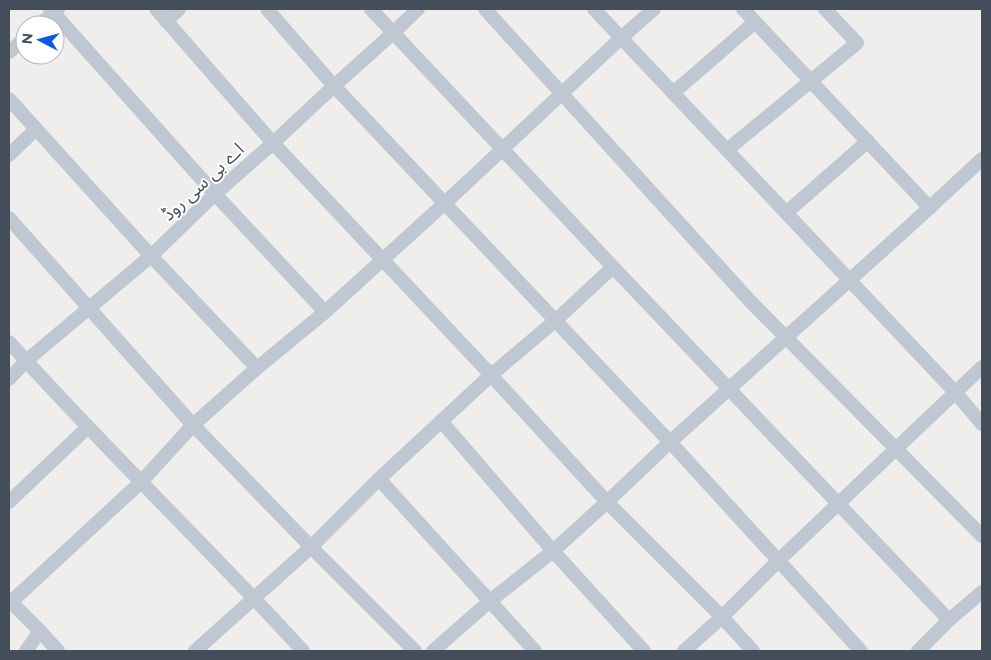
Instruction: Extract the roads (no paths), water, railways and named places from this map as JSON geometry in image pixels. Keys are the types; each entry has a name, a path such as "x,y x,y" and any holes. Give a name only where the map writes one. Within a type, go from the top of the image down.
{"street":[{"path":"156,9 273,143 491,375 607,502 722,617 753,651"},
{"path":"166,21 180,9"},
{"path":"267,9 334,86 670,442 861,651"},
{"path":"371,9 613,267 949,620"},
{"name":"اے بی سی روڈ","path":"9,379 26,361 151,256 215,194 418,9"},
{"path":"485,9 750,301 982,536"},
{"path":"594,9 956,392 982,424"},
{"path":"58,651 10,601 141,482 193,425 257,368 325,312 654,9"},
{"path":"743,9 930,208"},
{"path":"727,150 857,43 825,9"},
{"path":"54,10 215,194 325,312"},
{"path":"673,93 755,22"},
{"path":"9,99 151,256 257,368"},
{"path":"9,155 36,129"},
{"path":"786,213 868,141"},
{"path":"433,651 553,551 670,442 982,159"},
{"path":"9,218 193,425 415,651"},
{"path":"195,651 311,547 379,479 491,375 555,321 613,267"},
{"path":"9,342 303,651"},
{"path":"684,651 722,617 838,503 982,367"},
{"path":"441,421 553,551 644,651"},
{"path":"9,502 88,427"},
{"path":"379,479 535,651"},
{"path":"918,651 949,620 982,592"},
{"path":"26,651 40,631"}]}
